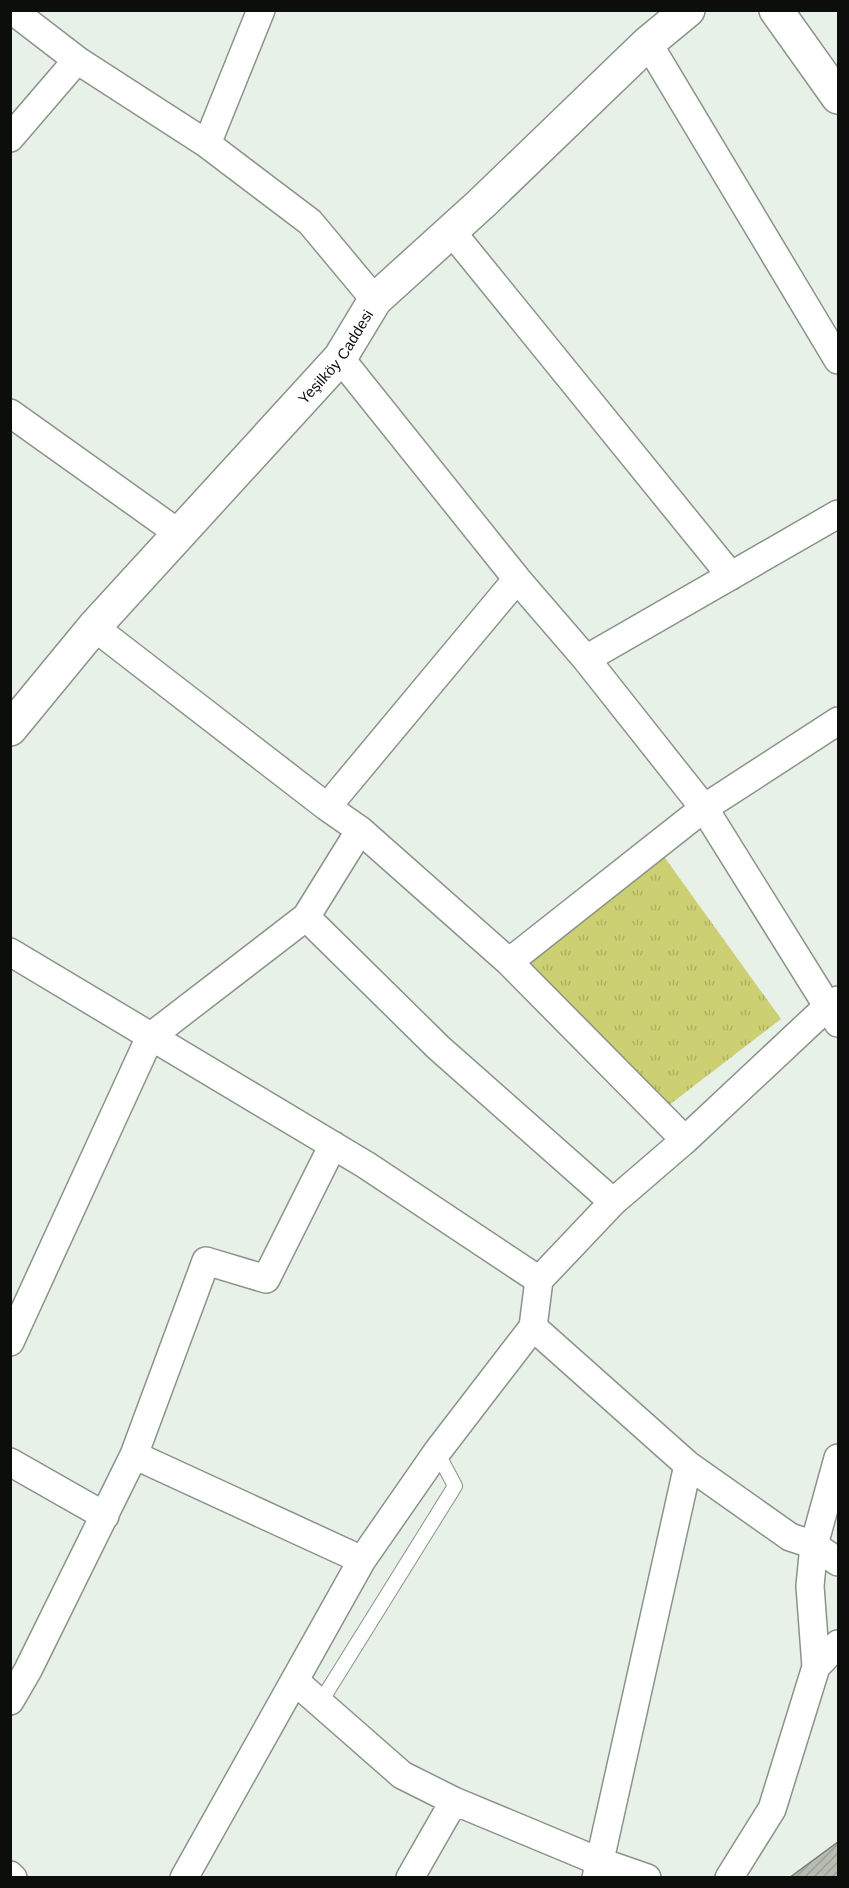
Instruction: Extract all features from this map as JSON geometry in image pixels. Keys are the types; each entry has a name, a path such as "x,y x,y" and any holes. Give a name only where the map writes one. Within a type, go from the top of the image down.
{"street":[{"path":"12,10 77,60 207,144 310,222 375,300"},
{"path":"207,144 261,10"},
{"name":"Yeşilköy Caddesi","path":"10,729 94,627 340,358 375,300 648,44 688,10"},
{"path":"776,10 838,97"},
{"path":"648,44 838,360"},
{"path":"10,138 77,60"},
{"path":"451,231 731,576"},
{"path":"184,1878 296,1682 362,1560 437,1452 533,1327 539,1280 613,1202 835,1010 704,808 586,659 517,579 340,358"},
{"path":"10,413 180,535"},
{"path":"586,659 838,514"},
{"path":"327,807 517,579"},
{"path":"94,627 360,830 509,962 685,1140"},
{"path":"509,962 704,808 838,721"},
{"path":"10,1342 150,1037 306,917 360,830"},
{"path":"306,917 439,1048 613,1202"},
{"path":"10,952 333,1145 539,1280"},
{"path":"10,1701 134,1455 206,1261 266,1279 333,1145"},
{"path":"533,1327 688,1465 790,1537 814,1545 838,1562"},
{"path":"134,1455 362,1560"},
{"path":"729,1878 772,1809 816,1667 810,1586 814,1545 838,1458"},
{"path":"10,1462 105,1516"},
{"path":"597,1869 688,1465"},
{"path":"816,1667 838,1644"},
{"path":"296,1682 402,1775 597,1869 647,1878"},
{"path":"410,1878 454,1801"}],"lane":[{"path":"320,1703 455,1485 437,1452"}],"green space":[{"path":"660,851 781,1019 664,1109 519,966"}],"building":[{"path":"838,1842 838,1878 789,1878"}]}
